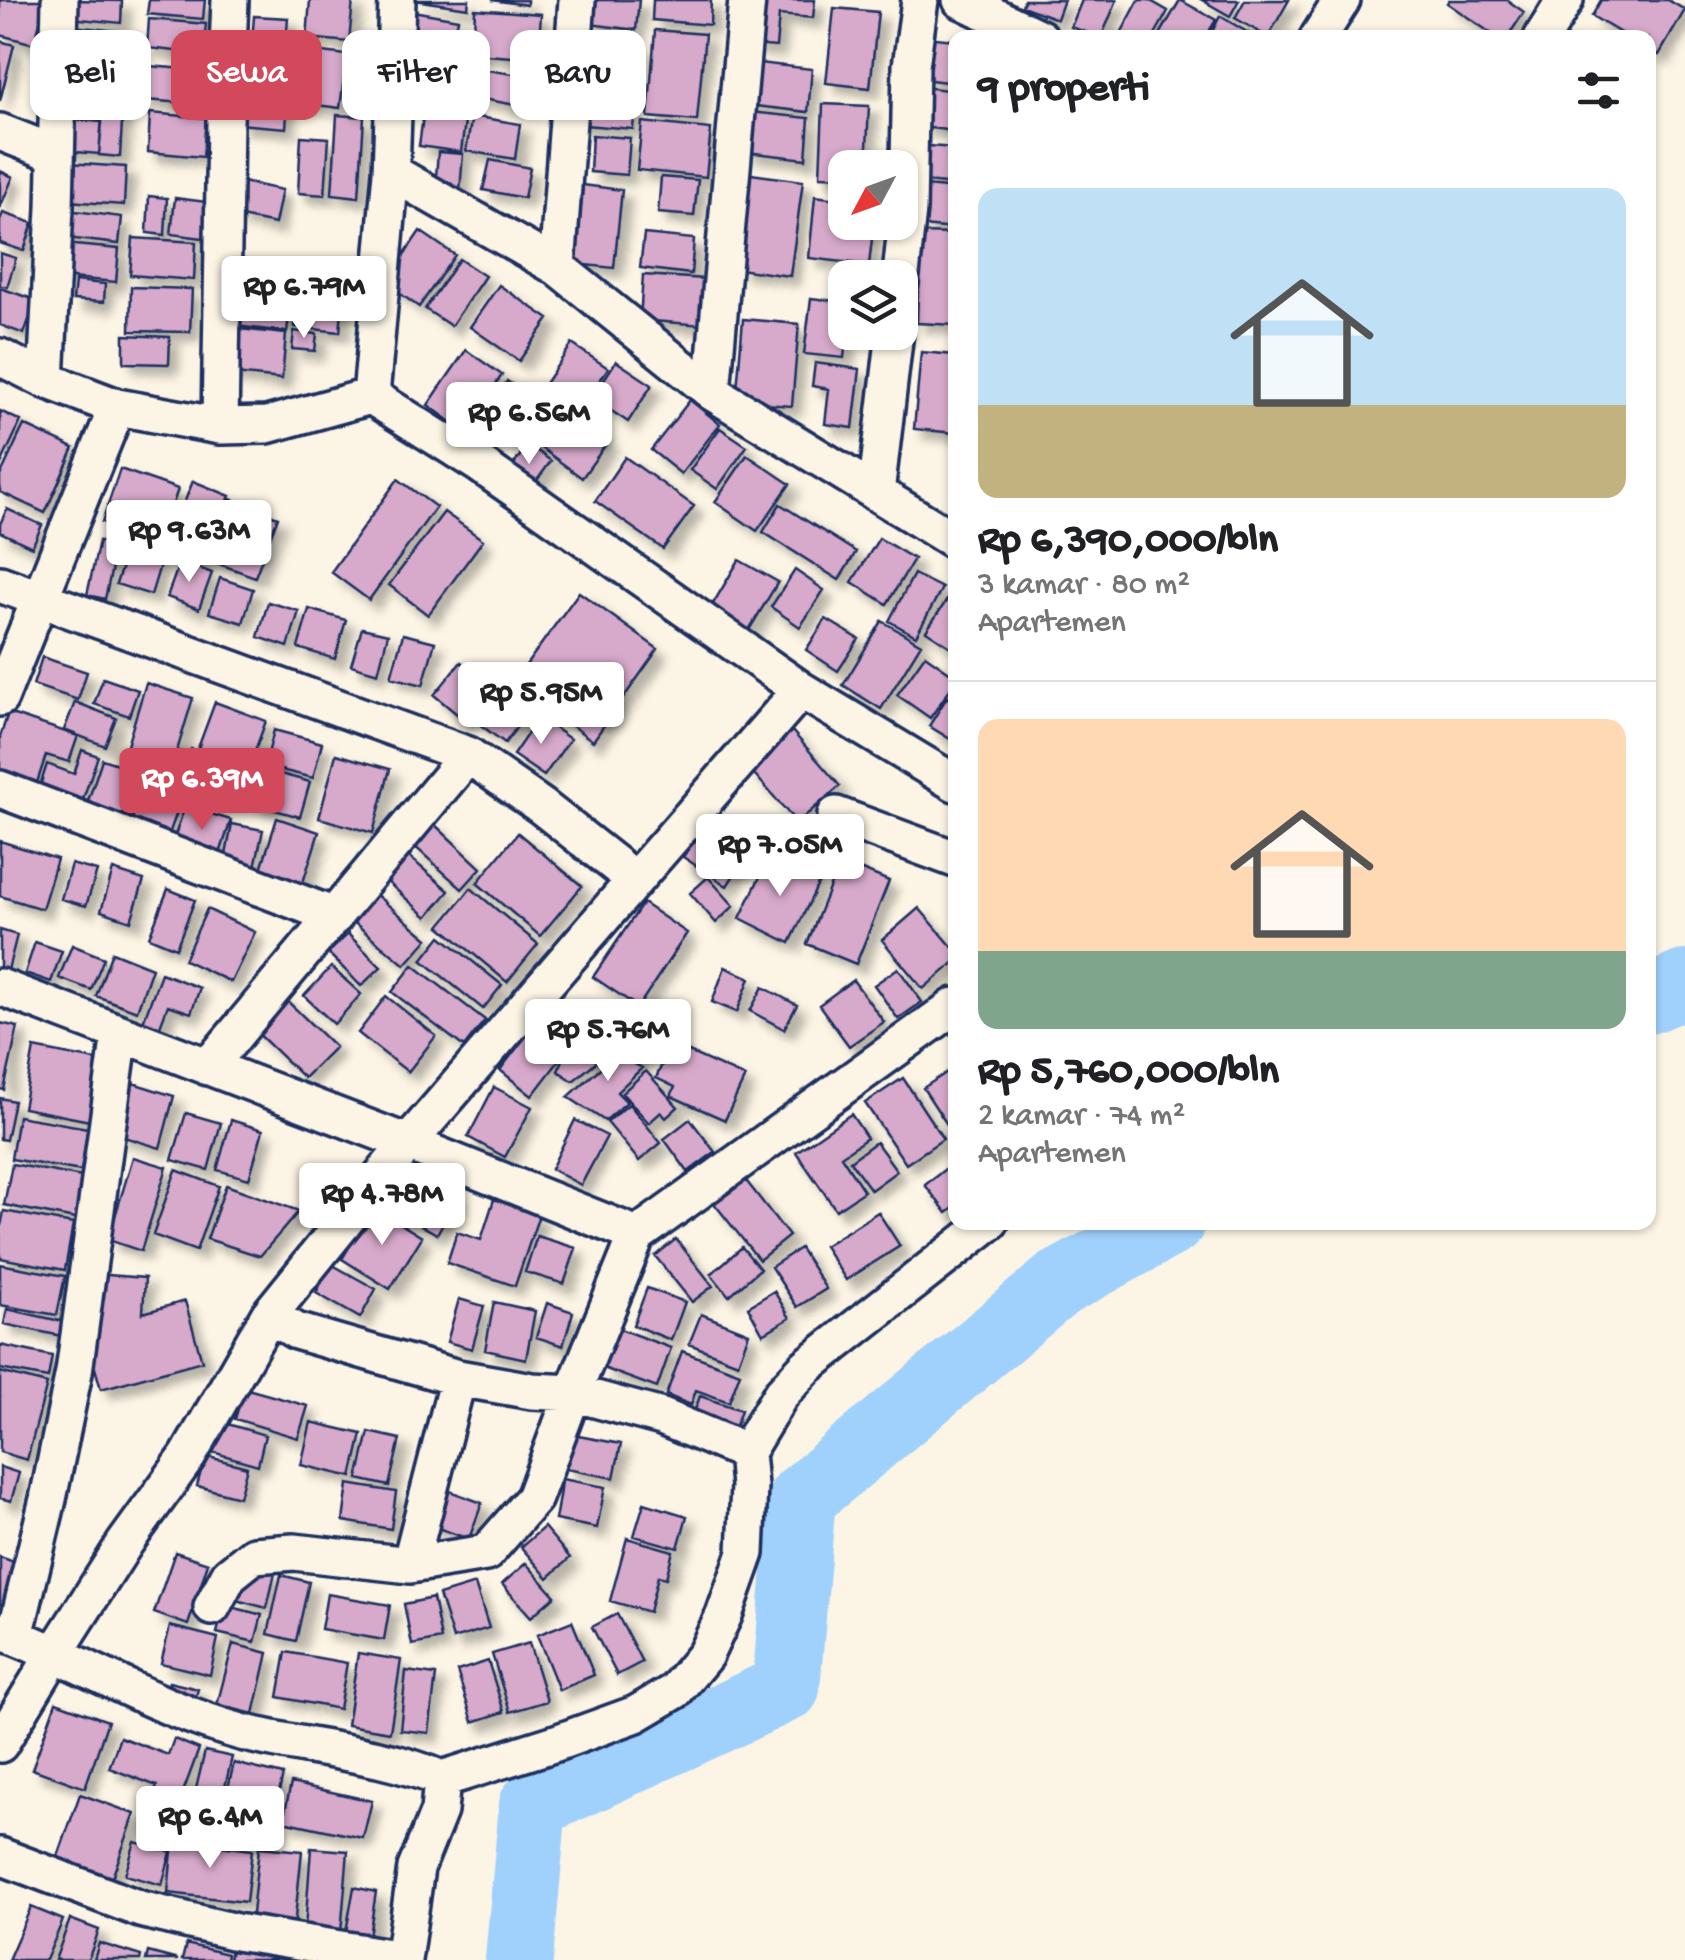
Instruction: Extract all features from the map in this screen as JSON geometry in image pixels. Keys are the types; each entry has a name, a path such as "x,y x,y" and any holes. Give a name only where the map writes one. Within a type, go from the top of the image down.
{"street":[{"path":"46,380 60,0"},
{"path":"220,426 224,122 230,0"},
{"path":"371,396 391,172 397,0"},
{"path":"558,267 577,0"},
{"path":"712,392 747,0"},
{"path":"903,260 908,210 911,66 920,0"},
{"path":"961,0 1023,30"},
{"path":"1323,30 1342,0"},
{"path":"1547,30 1565,0"},
{"path":"0,132 56,154"},
{"path":"391,172 558,267 712,392 948,537"},
{"path":"876,493 892,350"},
{"path":"0,357 46,380 118,407 220,426 268,425 371,396 479,464 801,690 948,778"},
{"path":"0,698 118,407"},
{"path":"0,584 468,755 635,880"},
{"path":"0,1744 54,1653 188,1456 268,1315 408,1143 801,690"},
{"path":"208,1067 468,755"},
{"path":"0,789 336,916"},
{"path":"836,816 948,856"},
{"path":"0,988 637,1235"},
{"path":"212,1607 229,1575 254,1555 294,1552 410,1564 486,1553 534,1498 637,1235 948,1011"},
{"path":"120,1033 74,1372 48,1499 8,1634 161,1704 240,1732 411,1766 442,1779 556,1744 636,1714 675,1691 705,1655 724,1615 746,1553 746,1452 781,1394 807,1366 980,1230"},
{"path":"268,1315 296,1331 458,1378 532,1391 573,1393 662,1417 746,1452"},
{"path":"410,1564 458,1378"},
{"path":"0,1856 140,1909 236,1932 402,1960 416,1868 439,1811 442,1779"}],"building":[{"path":"0,0 46,0 38,30 30,30 30,43 0,35"},
{"path":"71,0 122,1 121,23 69,18"},
{"path":"149,0 205,0 203,19 147,14"},
{"path":"310,0 353,0 350,30 342,30 342,41 322,39 322,30 308,30"},
{"path":"414,0 469,0 468,8"},
{"path":"492,0 527,0 527,5"},
{"path":"591,0 639,0 636,30 589,24"},
{"path":"653,0 711,0 710,25 652,20"},
{"path":"754,0 815,0 813,18 779,15 776,47 752,45"},
{"path":"1024,0 1064,0 1057,19 1022,6"},
{"path":"1082,0 1117,0 1104,30 1071,27"},
{"path":"1139,0 1149,0 1168,11 1157,30 1123,30"},
{"path":"1180,0 1216,20 1210,30 1163,30"},
{"path":"1202,0 1239,0 1230,16"},
{"path":"1245,0 1289,0 1272,30 1256,30 1235,18"},
{"path":"1507,0 1524,12 1512,30 1486,30 1447,3"},
{"path":"1601,0 1668,0 1685,10 1659,55 1656,30 1616,30 1592,16"},
{"path":"834,8 878,12 870,88 826,83"},
{"path":"475,9 541,14 540,30 510,30 510,57 490,55 490,30 474,30"},
{"path":"413,11 458,19 456,30 409,30"},
{"path":"254,16 288,18 287,30 253,30"},
{"path":"1220,16 1244,30 1213,30"},
{"path":"149,19 206,24 205,30 171,30 171,51 151,48"},
{"path":"73,26 110,30 73,30"},
{"path":"655,30 705,34 697,121 648,117"},
{"path":"927,37 948,39 948,82 922,79"},
{"path":"0,41 14,45 0,101"},
{"path":"322,52 342,54 340,108 322,106"},
{"path":"750,62 812,69 808,112 746,105"},
{"path":"151,66 171,68 171,102 151,100"},
{"path":"490,70 510,74 510,104 490,100"},
{"path":"925,87 948,90 948,130 921,127"},
{"path":"823,104 869,106 867,150 828,150 828,176 820,176"},
{"path":"750,112 809,118 806,159 746,152"},
{"path":"151,113 171,115 171,120 206,120 203,157 148,152"},
{"path":"337,115 342,115 342,120 364,120 359,197 332,194"},
{"path":"66,120 102,122 99,154 64,151"},
{"path":"102,120 122,120 120,157 99,155"},
{"path":"238,120 287,120 286,128 238,124"},
{"path":"423,120 465,120 461,152 419,146"},
{"path":"471,120 520,124 515,159 466,151"},
{"path":"572,120 634,120 633,129 572,124"},
{"path":"642,122 711,129 706,177 637,170"},
{"path":"592,135 630,138 627,175 590,172"},
{"path":"301,136 329,138 325,195 298,193"},
{"path":"928,146 948,147 948,184 924,182"},
{"path":"438,152 463,154 460,191 435,189"},
{"path":"490,160 530,168 524,198 483,190"},
{"path":"69,163 126,167 124,205 67,201"},
{"path":"0,171 13,177 0,208"},
{"path":"751,174 803,181 790,276 738,269"},
{"path":"661,177 698,180 694,216 658,213"},
{"path":"242,182 282,190 275,224 236,216"},
{"path":"583,185 622,190 614,268 575,264"},
{"path":"926,186 948,188 948,228 922,226"},
{"path":"149,196 167,198 165,235 147,233"},
{"path":"815,196 828,198 828,240 872,240 870,260 809,258"},
{"path":"175,198 207,202 203,238 171,234"},
{"path":"60,209 122,217 119,244 57,237"},
{"path":"3,213 33,223 24,251 0,243"},
{"path":"420,231 455,255 419,307 385,283"},
{"path":"920,233 948,234 948,325 918,323"},
{"path":"644,234 694,239 691,274 640,268"},
{"path":"133,238 196,242 194,280 130,275"},
{"path":"63,244 119,249 116,282 60,277"},
{"path":"0,253 16,258 7,287 0,285"},
{"path":"459,259 485,276 451,326 425,309"},
{"path":"319,262 355,263 354,295 318,293"},
{"path":"232,275 293,281 287,332 227,325"},
{"path":"643,275 705,279 703,325 640,320"},
{"path":"75,281 105,284 104,302 73,300"},
{"path":"499,285 549,319 519,361 470,327"},
{"path":"131,287 192,289 190,332 130,331"},
{"path":"0,288 36,300 24,334 0,325"},
{"path":"298,295 343,300 340,332 295,327"},
{"path":"811,298 828,300 828,350 845,350 844,358 804,354"},
{"path":"743,319 799,324 792,406 736,402"},
{"path":"230,328 286,334 282,379 225,373"},
{"path":"294,331 317,334 315,351 292,349"},
{"path":"124,335 170,337 169,364 124,363"},
{"path":"572,344 608,368 580,410 544,385"},
{"path":"466,350 502,375 464,431 428,405"},
{"path":"921,352 948,354 948,432 914,429"},
{"path":"616,361 652,385 628,422 592,398"},
{"path":"815,363 860,369 853,428 825,424 829,389 812,386"},
{"path":"507,381 533,399 509,433 484,415"},
{"path":"552,399 609,440 582,478 525,436"},
{"path":"690,400 720,424 681,474 651,450"},
{"path":"0,411 21,421 0,466"},
{"path":"24,425 74,448 45,513 0,492 0,476"},
{"path":"720,428 747,446 717,489 690,470"},
{"path":"528,444 551,461 530,490 507,474"},
{"path":"747,455 790,484 757,531 715,502"},
{"path":"625,457 694,506 663,549 595,501"},
{"path":"120,469 178,489 160,542 102,522"},
{"path":"398,479 436,507 369,600 331,572"},
{"path":"193,481 230,496 202,565 165,550"},
{"path":"230,499 278,517 255,577 208,560"},
{"path":"780,504 856,552 839,580 763,532"},
{"path":"7,509 42,525 32,547 0,532"},
{"path":"444,512 483,540 428,615 389,585"},
{"path":"879,538 914,559 887,604 852,582"},
{"path":"99,541 117,545 105,599 87,595"},
{"path":"127,551 161,562 151,595 116,584"},
{"path":"739,560 778,582 749,630 711,607"},
{"path":"180,561 212,573 199,609 167,597"},
{"path":"795,570 824,590 800,627 771,607"},
{"path":"914,574 942,588 916,636 889,621"},
{"path":"220,578 253,589 243,623 209,613"},
{"path":"579,592 658,649 593,741 513,683"},
{"path":"948,598 948,645 926,631"},
{"path":"268,602 299,611 288,647 258,637"},
{"path":"309,609 346,620 335,659 298,648"},
{"path":"826,619 859,639 838,671 806,650"},
{"path":"882,621 921,644 881,709 843,685"},
{"path":"362,628 388,634 378,673 351,665"},
{"path":"403,634 435,642 423,685 391,677"},
{"path":"925,655 948,671 948,692 930,718 897,695"},
{"path":"42,657 87,672 78,700 33,685"},
{"path":"461,662 491,688 464,720 434,695"},
{"path":"103,678 138,690 129,716 94,704"},
{"path":"146,683 193,698 173,764 126,749"},
{"path":"499,696 525,716 505,743 479,724"},
{"path":"947,697 948,738 929,726"},
{"path":"75,702 116,718 105,746 64,730"},
{"path":"215,702 266,721 249,767 198,748"},
{"path":"8,713 78,736 69,762 46,755 34,792 0,781 0,737"},
{"path":"539,717 570,739 544,776 513,755"},
{"path":"274,730 322,743 313,778 265,766"},
{"path":"792,731 840,786 797,823 749,768"},
{"path":"191,749 253,772 246,791 184,768"},
{"path":"82,750 98,756 78,813 36,798 47,764 74,774"},
{"path":"336,754 390,769 373,833 319,818"},
{"path":"102,759 136,770 122,815 87,804"},
{"path":"262,769 310,782 300,817 253,804"},
{"path":"142,790 180,804 168,837 130,824"},
{"path":"185,806 231,820 218,860 172,844"},
{"path":"712,811 756,840 727,886 683,857"},
{"path":"277,818 319,832 301,889 259,875"},
{"path":"432,822 481,868 462,889 412,844"},
{"path":"232,824 263,830 255,867 225,860"},
{"path":"518,833 582,886 540,936 477,883"},
{"path":"0,841 57,859 42,909 0,896"},
{"path":"407,855 449,891 427,917 385,880"},
{"path":"770,856 820,880 790,943 740,918"},
{"path":"840,861 889,881 856,964 807,944"},
{"path":"71,864 97,871 86,906 61,899"},
{"path":"113,870 144,880 131,921 101,911"},
{"path":"708,877 734,906 716,923 690,893"},
{"path":"471,888 538,944 507,982 440,926"},
{"path":"168,889 195,900 176,948 149,937"},
{"path":"374,893 428,939 405,965 351,920"},
{"path":"643,903 687,933 638,1007 593,977"},
{"path":"919,908 948,942 948,968 923,989 882,940"},
{"path":"207,909 255,932 231,982 184,960"},
{"path":"0,930 17,935 8,970 0,968"},
{"path":"348,934 381,967 361,986 328,953"},
{"path":"441,936 502,985 483,1009 422,960"},
{"path":"35,942 62,951 51,982 25,973"},
{"path":"72,945 104,958 91,990 59,978"},
{"path":"112,952 152,968 137,1011 96,996"},
{"path":"413,965 485,1020 464,1047 392,992"},
{"path":"331,967 361,994 334,1024 304,996"},
{"path":"725,967 750,978 737,1012 712,1002"},
{"path":"898,968 922,1002 898,1019 874,985"},
{"path":"161,973 200,988 191,1013 168,1005 156,1037 140,1030"},
{"path":"853,980 884,1022 849,1046 819,1005"},
{"path":"763,987 797,1005 784,1029 750,1011"},
{"path":"278,992 335,1047 304,1078 247,1023"},
{"path":"386,996 436,1036 408,1072 358,1033"},
{"path":"581,1021 619,1035 601,1058 573,1081 558,1071"},
{"path":"0,1023 18,1027 4,1090 0,1089"},
{"path":"530,1031 562,1057 532,1096 500,1070"},
{"path":"628,1043 641,1056 635,1064 642,1068 617,1092 627,1102 605,1121 568,1097"},
{"path":"671,1044 745,1077 725,1120 671,1096 675,1087 656,1078"},
{"path":"34,1048 101,1061 90,1121 23,1108"},
{"path":"646,1071 678,1107 666,1118 661,1112 649,1123 622,1093"},
{"path":"948,1072 948,1126 923,1088"},
{"path":"903,1078 943,1139 906,1164 865,1103"},
{"path":"133,1083 174,1096 160,1148 117,1135"},
{"path":"494,1087 532,1107 505,1157 468,1137"},
{"path":"0,1098 14,1101 6,1140 0,1139"},
{"path":"629,1104 661,1143 639,1161 607,1122"},
{"path":"186,1113 221,1123 208,1170 172,1160"},
{"path":"851,1114 867,1138 841,1156 864,1191 836,1210 796,1152"},
{"path":"18,1116 88,1128 81,1171 11,1159"},
{"path":"690,1119 715,1152 688,1172 664,1139"},
{"path":"231,1120 263,1130 249,1179 217,1170"},
{"path":"575,1120 607,1136 581,1185 551,1169"},
{"path":"876,1142 897,1171 871,1190 850,1161"},
{"path":"133,1157 167,1167 141,1251 108,1240"},
{"path":"397,1162 458,1195 437,1234 375,1200"},
{"path":"12,1164 82,1177 75,1219 4,1205"},
{"path":"948,1167 948,1212 947,1213 925,1185"},
{"path":"176,1170 219,1186 196,1251 153,1235"},
{"path":"744,1178 789,1236 759,1260 713,1202"},
{"path":"226,1185 299,1211 260,1256 207,1239"},
{"path":"494,1199 539,1215 515,1286 447,1263 457,1232 481,1240"},
{"path":"373,1207 422,1237 390,1289 342,1259"},
{"path":"4,1211 73,1224 65,1270 0,1258"},
{"path":"878,1212 900,1246 846,1280 824,1246"},
{"path":"537,1236 576,1248 564,1284 525,1272"},
{"path":"676,1239 713,1286 692,1302 655,1256"},
{"path":"742,1247 760,1269 729,1296 711,1274"},
{"path":"800,1248 826,1289 797,1307 771,1267"},
{"path":"0,1264 65,1276 57,1315 0,1305"},
{"path":"331,1264 376,1289 360,1318 316,1293"},
{"path":"95,1274 145,1278 143,1313 185,1301 202,1361 101,1389 84,1329"},
{"path":"647,1288 685,1302 671,1340 633,1325"},
{"path":"774,1291 790,1318 763,1334 748,1307"},
{"path":"459,1299 484,1306 472,1349 447,1342"},
{"path":"494,1302 535,1311 526,1359 485,1350"},
{"path":"547,1303 573,1312 563,1346 536,1337"},
{"path":"7,1309 69,1323 66,1337 4,1324"},
{"path":"701,1314 749,1333 738,1363 689,1344"},
{"path":"617,1328 671,1348 657,1388 603,1368"},
{"path":"0,1345 52,1356 48,1378 0,1369"},
{"path":"682,1351 740,1373 729,1402 696,1390 691,1405 666,1395"},
{"path":"0,1372 47,1384 27,1460 0,1452"},
{"path":"244,1388 308,1406 298,1438 235,1419"},
{"path":"700,1396 741,1410 731,1439 690,1424"},
{"path":"221,1422 265,1435 258,1465 212,1452"},
{"path":"311,1422 362,1434 352,1477 301,1465"},
{"path":"369,1432 400,1439 389,1486 358,1479"},
{"path":"573,1435 621,1444 614,1478 566,1469"},
{"path":"205,1456 247,1467 239,1497 197,1486"},
{"path":"0,1467 19,1473 11,1501 0,1498"},
{"path":"562,1479 605,1487 597,1528 555,1520"},
{"path":"348,1484 396,1492 391,1529 343,1521"},
{"path":"439,1487 482,1503 469,1539 426,1524"},
{"path":"644,1503 687,1516 678,1548 634,1536"},
{"path":"544,1527 570,1558 548,1578 521,1547"},
{"path":"627,1538 673,1551 666,1578 658,1576 649,1612 610,1601"},
{"path":"175,1552 208,1563 188,1625 154,1613"},
{"path":"0,1557 17,1563 4,1605 0,1604"},
{"path":"526,1563 555,1596 531,1617 502,1584"},
{"path":"244,1565 275,1573 267,1608 236,1600"},
{"path":"281,1575 309,1582 296,1641 268,1634"},
{"path":"475,1584 489,1628 453,1639 439,1595"},
{"path":"327,1594 390,1605 384,1640 321,1629"},
{"path":"433,1598 441,1639 412,1645 404,1604"},
{"path":"224,1605 262,1615 255,1642 217,1633"},
{"path":"617,1614 642,1662 617,1675 592,1627"},
{"path":"572,1621 594,1675 559,1690 537,1635"},
{"path":"170,1626 218,1638 210,1675 161,1663"},
{"path":"529,1643 547,1701 510,1712 492,1654"},
{"path":"233,1644 268,1653 254,1714 217,1705"},
{"path":"286,1652 347,1663 339,1709 278,1697"},
{"path":"358,1653 401,1660 390,1732 347,1725"},
{"path":"488,1661 504,1712 473,1722 457,1671"},
{"path":"406,1671 436,1675 429,1733 400,1730"},
{"path":"169,1682 198,1689 193,1707 165,1700"},
{"path":"56,1702 108,1721 85,1788 32,1769"},
{"path":"120,1737 168,1755 174,1739 199,1749 175,1814 150,1804 157,1786 109,1768"},
{"path":"205,1751 232,1757 216,1825 189,1818"},
{"path":"234,1763 283,1775 267,1845 217,1834"},
{"path":"291,1783 372,1801 363,1838 283,1821"},
{"path":"80,1794 135,1814 112,1878 57,1859"},
{"path":"173,1840 252,1850 246,1902 168,1893"},
{"path":"135,1842 171,1852 162,1885 125,1875"},
{"path":"259,1847 302,1851 294,1928 251,1923"},
{"path":"311,1848 348,1851 341,1933 305,1929"},
{"path":"354,1887 376,1892 369,1936 346,1932"},
{"path":"31,1907 63,1920 46,1960 8,1960"},
{"path":"70,1919 99,1930 88,1960 55,1960"},
{"path":"99,1943 141,1956 140,1960 94,1960"},
{"path":"186,1944 227,1954 226,1960 182,1960"},
{"path":"231,1949 276,1957 229,1960"},
{"path":"148,1952 178,1960 146,1960"}],"waterway":[{"path":"1656,997 1685,984"},
{"path":"519,1960 533,1805 786,1688 802,1498 1058,1284 1156,1230"}]}
